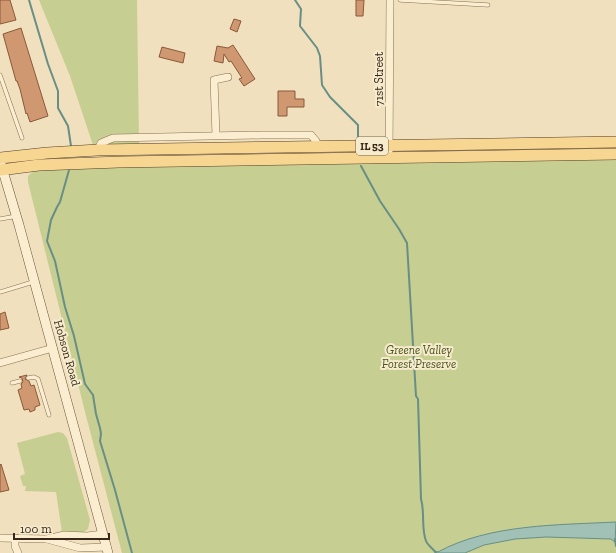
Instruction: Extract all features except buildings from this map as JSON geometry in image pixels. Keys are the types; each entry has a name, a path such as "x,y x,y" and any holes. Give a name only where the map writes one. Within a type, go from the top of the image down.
{"main road":[{"name":"IL 53","path":"0,158 98,150 616,142"},
{"name":"IL 53","path":"1,167 112,162 616,154"},
{"name":"Hobson Road","path":"1,167 17,216 108,550"}],"street":[{"name":"71st Street","path":"389,158 390,0"},
{"path":"216,135 214,80 228,76"},
{"path":"98,150 101,143 113,138 216,135 311,136 319,147"},
{"path":"0,363 53,348"},
{"path":"47,539 64,535 87,536 103,534"},
{"path":"0,538 47,539 80,548 108,550"},
{"path":"15,538 15,546 18,553"}],"lane":[{"path":"400,0 488,5"},
{"path":"0,75 1,85 22,138"},
{"path":"0,219 17,216"},
{"path":"0,292 34,281"},
{"path":"28,378 34,377 38,379 49,415"},
{"path":"12,383 20,381"}],"green space":[{"path":"39,0 137,0 139,144 93,145 70,76"},
{"name":"Greene Valley Forest Preserve","path":"616,159 616,553 122,553 85,412 28,182 28,176 32,172 38,170 117,166"},
{"path":"58,432 63,433 67,438 90,520 88,529 84,532 62,532 56,492 25,491 26,486 23,486 20,476 25,474 17,443"}],"water":[{"path":"616,522 615,542 611,539 546,537 515,539 484,545 465,553 435,553 435,551 438,552 479,536 502,531 548,525"}],"waterway":[{"path":"29,0 48,64 58,91 58,108 68,126 71,146"},
{"path":"295,0 301,9 300,26 317,48 320,56 322,85 330,97 358,125 358,142"},
{"path":"361,166 380,201 407,243 416,396 418,399 421,499 425,536 427,543 436,553"},
{"path":"69,170 60,202 51,220 47,241 55,261 85,384 93,395 101,434 100,441 132,553"},
{"path":"615,539 616,546"}]}
